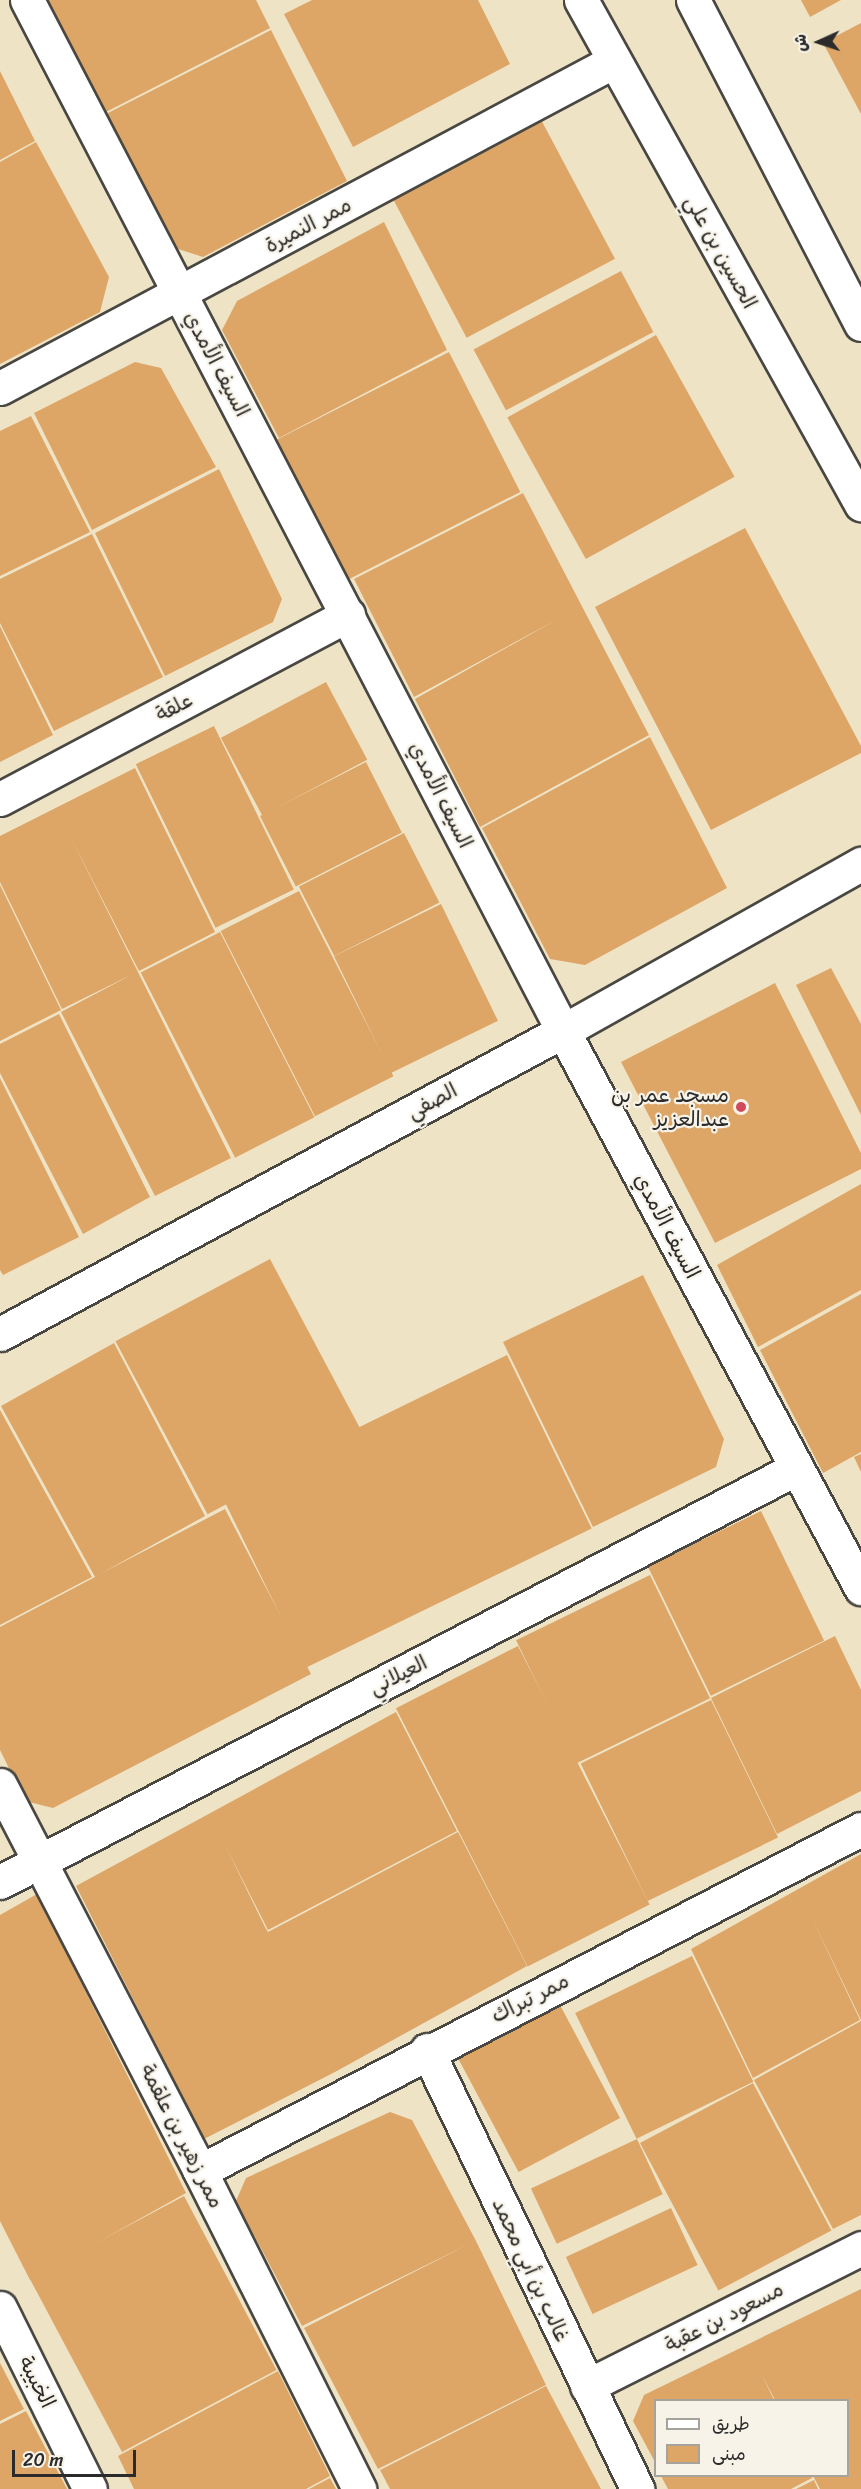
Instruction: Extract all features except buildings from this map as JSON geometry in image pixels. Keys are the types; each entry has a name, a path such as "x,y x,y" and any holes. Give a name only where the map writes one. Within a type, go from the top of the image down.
{"street":[{"name":"السيف الأمدي","path":"27,0 563,1030 861,1588"},
{"name":"الحسين بن علي","path":"581,0 861,504"},
{"path":"693,0 861,324"},
{"name":"ممر النميرة","path":"0,388 614,61"},
{"name":"علقة","path":"0,800 348,615"},
{"name":"الصفي","path":"0,1334 563,1030 861,864"},
{"name":"العيلاني","path":"0,1882 797,1468"},
{"name":"ممر زهير بن علقمة","path":"0,1785 200,2171 359,2489"},
{"name":"ممر تبراك","path":"200,2171 427,2050 861,1828"},
{"name":"غالب بن أبي محمد","path":"427,2050 637,2489"},
{"name":"مسعود بن عقبة","path":"586,2386 861,2248"},
{"name":"الخبيبة","path":"0,2308 90,2489"}],"place":[{"name":"مسجد عمر بن عبدالعزيز","path":"741,1107"}]}
